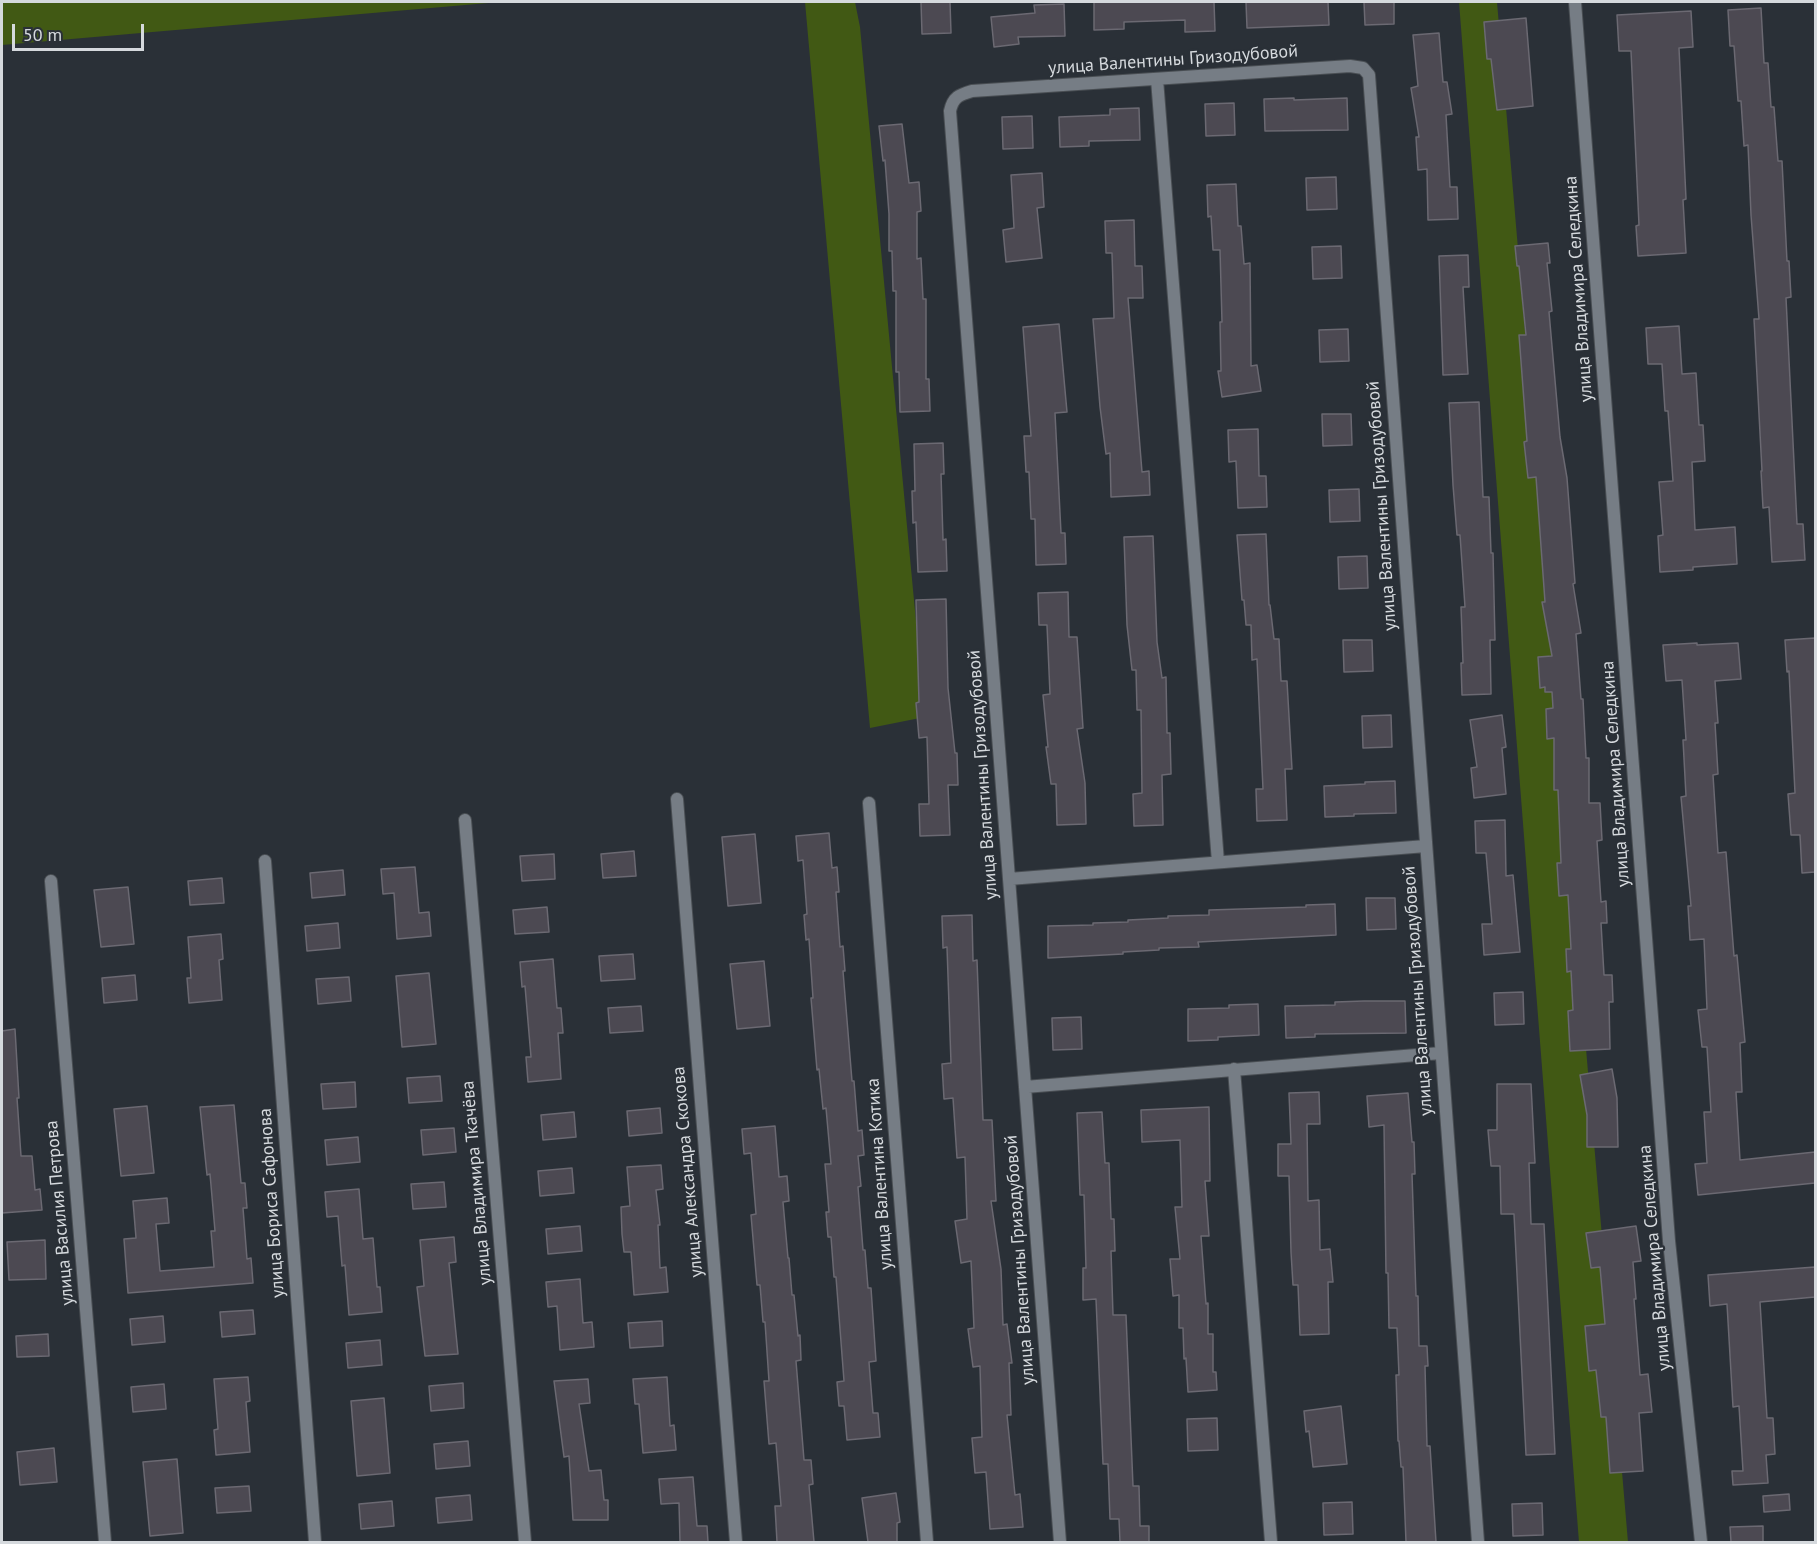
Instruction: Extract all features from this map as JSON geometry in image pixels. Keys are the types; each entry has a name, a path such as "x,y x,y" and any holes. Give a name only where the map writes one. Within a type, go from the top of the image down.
{"street":[{"name":"улица Владимира Селедкина","path":"1575,2 1669,1241 1701,1542"},
{"name":"улица Валентины Гризодубовой","path":"1060,1542 950,111 952,102 958,95 972,91 1350,66 1363,68 1369,75 1478,1542"},
{"path":"1156,79 1218,862"},
{"name":"улица Александра Скокова","path":"677,799 736,1542"},
{"name":"улица Валентина Котика","path":"869,803 927,1542"},
{"name":"улица Владимира Ткачёва","path":"465,820 525,1542"},
{"path":"1009,879 1426,846"},
{"name":"улица Бориса Сафонова","path":"265,861 315,1542"},
{"name":"улица Василия Петрова","path":"51,881 105,1542"},
{"path":"1025,1087 1441,1053"},
{"path":"1234,1069 1271,1542"}],"green space":[{"path":"2,2 500,2 2,45"},
{"path":"805,2 855,2 860,27 925,717 870,728"},
{"path":"1459,2 1497,2 1628,1542 1579,1542"}],"building":[{"path":"921,2 950,2 951,33 922,34"},
{"path":"1094,2 1214,2 1215,31 1185,32 1185,20 1124,22 1124,29 1094,30"},
{"path":"1246,2 1328,2 1329,25 1247,28"},
{"path":"1364,2 1394,2 1394,24 1365,25"},
{"path":"1064,4 1065,36 1018,37 1019,44 994,47 991,17 1035,13 1034,5"},
{"path":"1761,8 1764,63 1768,63 1778,161 1782,161 1791,297 1786,298 1797,524 1803,524 1805,560 1772,562 1769,507 1763,508 1754,319 1759,319 1748,145 1744,146 1741,101 1738,101 1734,46 1730,46 1728,10"},
{"path":"1691,11 1693,47 1679,48 1686,199 1683,200 1686,253 1638,256 1636,226 1639,225 1631,51 1619,51 1617,15"},
{"path":"1526,18 1533,106 1497,110 1491,59 1487,59 1484,22"},
{"path":"1439,33 1443,82 1447,82 1452,114 1446,115 1450,187 1457,187 1458,219 1428,220 1427,169 1418,170 1416,137 1419,137 1411,88 1418,86 1413,35"},
{"path":"1294,98 1294,100 1347,98 1348,130 1265,131 1264,99"},
{"path":"1234,103 1235,135 1206,136 1205,104"},
{"path":"1139,108 1140,140 1089,141 1089,146 1060,147 1059,117 1110,115 1110,109"},
{"path":"1032,116 1033,148 1003,149 1002,117"},
{"path":"902,124 909,183 919,182 921,211 917,212 917,259 921,258 923,299 926,299 926,379 929,379 930,411 900,412 899,372 896,372 896,291 893,291 885,160 883,161 879,126"},
{"path":"1042,173 1044,207 1037,208 1042,258 1006,262 1003,230 1014,228 1011,175"},
{"path":"1336,177 1337,209 1307,210 1306,178"},
{"path":"1236,184 1238,226 1241,226 1244,264 1250,263 1251,366 1257,365 1261,391 1222,397 1218,371 1221,371 1220,322 1222,322 1220,250 1213,250 1211,216 1208,217 1207,185"},
{"path":"1134,220 1135,266 1142,266 1143,298 1128,298 1142,472 1149,471 1150,495 1111,497 1110,453 1106,454 1100,407 1093,319 1114,318 1112,253 1106,253 1105,221"},
{"path":"1548,243 1550,263 1547,263 1552,311 1549,312 1560,437 1567,478 1575,583 1573,584 1581,633 1576,634 1586,758 1589,758 1589,803 1600,803 1602,840 1597,841 1601,902 1606,901 1607,923 1601,923 1604,975 1612,975 1613,1002 1609,1002 1610,1049 1570,1051 1568,1011 1573,1010 1571,971 1567,972 1566,949 1571,949 1568,895 1559,896 1557,863 1561,863 1558,790 1554,790 1554,738 1547,739 1546,709 1553,708 1552,692 1545,692 1545,687 1540,688 1538,657 1552,656 1542,602 1545,602 1536,477 1528,478 1524,442 1527,441 1519,335 1526,335 1515,246"},
{"path":"1341,246 1342,278 1313,279 1312,247"},
{"path":"1468,255 1469,287 1463,287 1468,374 1443,375 1439,256"},
{"path":"1059,324 1067,412 1055,413 1061,533 1065,533 1066,564 1036,565 1035,519 1031,519 1029,472 1026,472 1024,436 1031,436 1023,327"},
{"path":"1679,326 1682,374 1696,373 1699,425 1703,425 1705,461 1692,462 1695,530 1735,527 1737,564 1660,572 1658,536 1663,535 1659,482 1673,481 1662,364 1648,364 1646,328"},
{"path":"1348,329 1349,361 1320,362 1319,330"},
{"path":"1479,402 1483,497 1489,497 1491,553 1493,553 1495,640 1490,640 1491,694 1462,695 1461,607 1465,607 1460,535 1457,535 1453,485 1449,403"},
{"path":"1322,414 1351,414 1352,445 1323,446"},
{"path":"1258,429 1259,476 1266,476 1267,507 1238,508 1236,461 1229,462 1228,430"},
{"path":"943,443 944,474 941,474 943,540 946,539 947,571 918,572 912,491 915,491 914,444"},
{"path":"1359,489 1360,521 1330,522 1329,490"},
{"path":"1266,534 1269,605 1274,639 1279,639 1281,681 1287,681 1292,769 1285,769 1287,820 1257,821 1256,789 1263,789 1257,659 1252,660 1251,625 1246,625 1237,535"},
{"path":"1153,536 1157,642 1162,678 1166,677 1167,733 1170,733 1171,774 1162,775 1163,825 1134,826 1133,794 1142,793 1141,710 1137,710 1136,670 1132,670 1127,625 1124,537"},
{"path":"1367,556 1368,588 1339,589 1338,557"},
{"path":"1068,592 1069,637 1077,637 1083,728 1077,729 1085,783 1086,824 1057,825 1056,784 1051,784 1043,695 1050,694 1047,625 1039,625 1038,593"},
{"path":"946,599 948,688 955,753 957,753 958,785 948,785 950,835 920,836 919,804 929,804 927,737 919,738 916,703 919,702 916,600"},
{"path":"1815,638 1815,872 1802,873 1800,835 1791,835 1788,794 1795,793 1789,671 1787,672 1785,640"},
{"path":"1343,640 1372,640 1373,671 1344,672"},
{"path":"1697,643 1697,645 1738,643 1741,679 1715,681 1718,774 1713,775 1718,853 1726,852 1734,956 1737,955 1745,1042 1740,1043 1742,1092 1736,1092 1740,1160 1815,1152 1815,1183 1698,1195 1695,1164 1707,1163 1704,1112 1711,1112 1707,1047 1702,1047 1698,1010 1707,1009 1704,939 1690,940 1688,906 1691,906 1681,797 1686,796 1683,740 1686,740 1682,680 1666,681 1663,645"},
{"path":"1391,715 1392,747 1363,748 1362,716"},
{"path":"1502,715 1506,747 1502,748 1506,794 1474,798 1471,768 1477,767 1470,720"},
{"path":"1395,781 1396,813 1325,817 1324,786"},
{"path":"1505,820 1506,876 1513,875 1520,952 1484,955 1482,924 1492,924 1486,853 1476,853 1475,821"},
{"path":"829,833 832,868 837,867 839,892 836,892 840,947 843,946 852,1081 854,1081 858,1131 862,1130 864,1155 858,1156 861,1186 858,1187 863,1250 865,1250 868,1288 871,1288 876,1361 869,1362 873,1413 878,1413 880,1437 847,1440 844,1406 839,1406 837,1382 844,1381 836,1277 834,1277 831,1237 828,1237 826,1212 829,1212 825,1164 831,1164 826,1108 823,1109 819,1069 817,1070 809,939 806,940 804,915 807,914 803,860 798,861 796,836"},
{"path":"755,834 761,903 728,906 722,837"},
{"path":"634,851 636,876 603,878 601,854"},
{"path":"554,854 555,879 522,881 520,856"},
{"path":"415,867 419,913 429,912 431,936 397,939 394,893 383,894 381,869"},
{"path":"343,870 345,895 312,898 310,873"},
{"path":"222,878 224,903 190,905 188,881"},
{"path":"128,887 134,944 101,947 94,890"},
{"path":"1366,898 1395,898 1396,929 1367,930"},
{"path":"1335,904 1336,935 1198,942 1199,947 1159,948 1159,950 1123,952 1123,954 1048,958 1048,926 1093,925 1093,923 1168,918 1168,916 1209,915 1209,910"},
{"path":"547,907 549,932 515,934 513,910"},
{"path":"972,915 973,961 977,960 983,1120 992,1120 996,1201 991,1201 1001,1269 1003,1325 1007,1324 1012,1363 1009,1363 1011,1415 1007,1415 1015,1495 1020,1494 1023,1527 990,1529 986,1472 975,1473 972,1438 982,1437 980,1366 973,1367 968,1329 974,1328 971,1261 961,1263 955,1221 967,1219 965,1157 957,1158 953,1098 944,1099 942,1064 951,1063 947,947 943,948 942,916"},
{"path":"338,923 340,948 307,951 305,926"},
{"path":"221,934 223,959 219,960 222,1000 189,1003 187,978 191,978 188,937"},
{"path":"633,954 635,979 601,981 599,956"},
{"path":"553,959 557,1008 561,1008 563,1033 558,1033 561,1079 528,1082 526,1057 531,1057 525,986 522,987 520,962"},
{"path":"764,961 770,1026 737,1029 730,964"},
{"path":"429,973 436,1044 402,1047 396,976"},
{"path":"135,975 137,1000 104,1003 102,978"},
{"path":"349,977 351,1001 318,1004 316,979"},
{"path":"1523,992 1524,1024 1495,1025 1494,993"},
{"path":"1405,1001 1406,1033 1315,1034 1315,1037 1286,1038 1285,1006 1335,1005 1335,1002"},
{"path":"1258,1004 1259,1035 1188,1041 1188,1009 1229,1008 1229,1005"},
{"path":"641,1006 643,1031 610,1033 608,1008"},
{"path":"1081,1017 1082,1049 1053,1050 1052,1018"},
{"path":"15,1029 21,1156 32,1156 35,1190 40,1189 42,1210 2,1213 2,1031"},
{"path":"1612,1069 1617,1098 1618,1147 1587,1147 1587,1115 1580,1075"},
{"path":"440,1076 442,1101 409,1103 407,1078"},
{"path":"355,1082 356,1107 323,1109 321,1084"},
{"path":"1497,1084 1531,1084 1535,1163 1529,1163 1531,1224 1544,1224 1555,1454 1526,1455 1514,1214 1501,1214 1500,1166 1491,1166 1488,1130 1497,1130"},
{"path":"1319,1092 1320,1124 1307,1124 1308,1201 1319,1200 1320,1250 1330,1249 1333,1282 1328,1282 1329,1334 1300,1335 1298,1285 1293,1285 1289,1176 1278,1176 1278,1144 1291,1144 1289,1093"},
{"path":"1408,1093 1412,1142 1414,1142 1415,1174 1412,1174 1419,1346 1427,1346 1428,1366 1425,1366 1427,1446 1430,1446 1436,1542 1406,1542 1403,1467 1401,1467 1398,1441 1397,1328 1389,1328 1388,1273 1386,1273 1384,1125 1369,1127 1367,1096"},
{"path":"234,1105 241,1183 245,1183 247,1208 243,1208 247,1259 251,1258 253,1283 128,1293 124,1239 136,1238 133,1201 167,1198 169,1223 156,1224 160,1271 214,1267 211,1231 215,1231 210,1174 207,1175 200,1107"},
{"path":"147,1106 154,1173 121,1176 114,1109"},
{"path":"1209,1107 1210,1181 1205,1181 1209,1236 1201,1236 1206,1304 1208,1303 1208,1334 1213,1334 1213,1372 1216,1372 1217,1390 1188,1392 1183,1328 1179,1328 1179,1295 1173,1296 1170,1259 1180,1259 1175,1207 1182,1207 1180,1140 1142,1142 1141,1110"},
{"path":"660,1108 662,1133 629,1136 627,1111"},
{"path":"574,1112 576,1137 543,1140 541,1115"},
{"path":"1102,1112 1105,1163 1109,1163 1111,1219 1114,1219 1115,1251 1111,1251 1113,1315 1126,1315 1133,1486 1139,1486 1140,1526 1149,1526 1149,1542 1120,1542 1119,1519 1110,1519 1108,1464 1103,1464 1096,1299 1083,1300 1083,1268 1086,1268 1084,1195 1080,1195 1077,1113"},
{"path":"775,1126 779,1177 787,1176 789,1201 783,1202 792,1295 794,1295 798,1336 800,1335 801,1360 796,1361 804,1460 811,1460 813,1484 809,1485 814,1542 777,1542 775,1506 781,1506 776,1443 769,1444 764,1381 769,1381 765,1322 763,1322 760,1285 757,1285 751,1215 756,1214 751,1153 744,1154 742,1129"},
{"path":"454,1128 456,1152 423,1155 421,1130"},
{"path":"358,1137 360,1162 327,1165 325,1140"},
{"path":"661,1165 663,1189 656,1190 660,1225 658,1225 660,1268 666,1267 668,1292 634,1295 631,1252 624,1252 622,1234 621,1207 630,1206 627,1167"},
{"path":"572,1168 574,1193 540,1196 538,1171"},
{"path":"444,1182 446,1207 413,1209 411,1184"},
{"path":"359,1189 363,1239 373,1238 377,1287 380,1287 382,1312 349,1315 338,1216 327,1217 325,1192"},
{"path":"580,1226 582,1251 548,1254 546,1229"},
{"path":"1636,1226 1641,1261 1633,1262 1640,1375 1648,1374 1652,1412 1639,1413 1643,1471 1610,1473 1606,1417 1601,1417 1596,1370 1589,1371 1585,1326 1605,1324 1600,1267 1591,1268 1586,1233"},
{"path":"454,1237 456,1262 449,1263 458,1354 425,1356 417,1287 424,1286 420,1240"},
{"path":"45,1240 46,1279 9,1280 7,1242"},
{"path":"1815,1267 1815,1297 1760,1302 1767,1418 1773,1418 1775,1454 1766,1455 1768,1483 1733,1485 1732,1471 1743,1471 1739,1406 1733,1407 1727,1304 1710,1306 1708,1275"},
{"path":"580,1279 583,1323 592,1322 594,1347 560,1350 557,1306 548,1307 546,1282"},
{"path":"253,1310 255,1334 222,1337 220,1312"},
{"path":"163,1316 165,1342 132,1345 130,1319"},
{"path":"662,1321 663,1346 630,1348 628,1323"},
{"path":"48,1334 49,1356 17,1357 16,1336"},
{"path":"380,1340 382,1365 348,1368 346,1343"},
{"path":"248,1377 250,1401 246,1402 250,1452 216,1455 214,1430 218,1429 214,1379"},
{"path":"667,1377 670,1426 674,1425 676,1450 643,1453 639,1404 635,1404 633,1379"},
{"path":"588,1379 590,1403 579,1404 589,1471 601,1470 604,1500 608,1500 608,1520 573,1520 569,1456 564,1457 554,1381"},
{"path":"463,1383 464,1408 431,1411 429,1386"},
{"path":"164,1384 166,1409 133,1412 131,1387"},
{"path":"384,1398 390,1473 357,1476 351,1401"},
{"path":"1341,1406 1347,1464 1313,1467 1304,1411"},
{"path":"1217,1418 1218,1450 1188,1451 1187,1419"},
{"path":"468,1441 470,1466 436,1469 434,1444"},
{"path":"54,1448 57,1482 20,1485 17,1452"},
{"path":"177,1459 183,1533 150,1536 143,1462"},
{"path":"693,1477 697,1526 707,1526 708,1542 680,1542 679,1503 661,1504 659,1479"},
{"path":"249,1486 251,1511 217,1513 215,1488"},
{"path":"896,1493 900,1522 897,1523 897,1542 868,1542 862,1498"},
{"path":"1789,1494 1790,1510 1764,1512 1763,1496"},
{"path":"470,1495 472,1520 438,1523 436,1498"},
{"path":"392,1501 394,1526 361,1529 359,1504"},
{"path":"1352,1502 1353,1534 1324,1535 1323,1503"},
{"path":"1542,1503 1543,1535 1513,1536 1512,1504"},
{"path":"1763,1526 1763,1542 1731,1542 1730,1527"}]}
